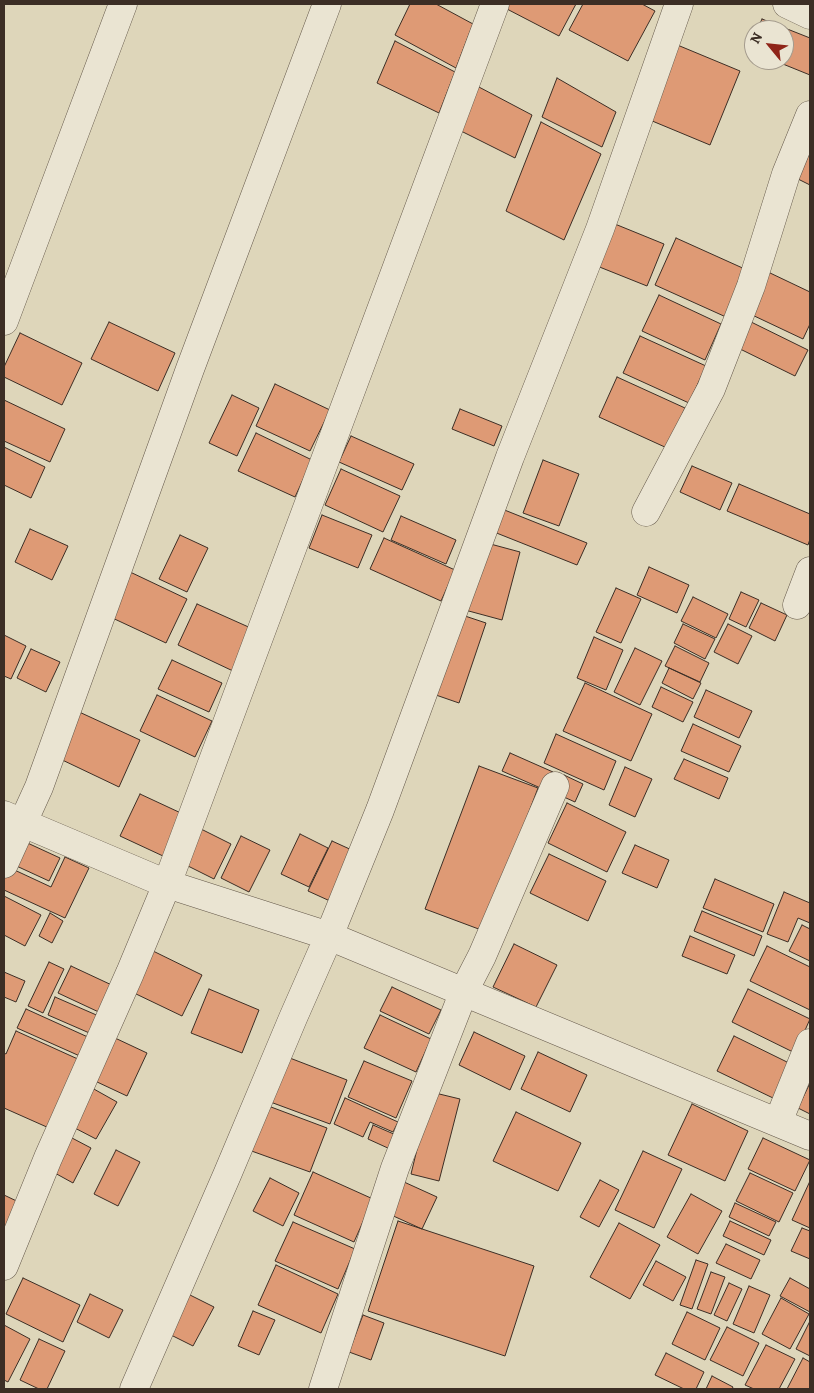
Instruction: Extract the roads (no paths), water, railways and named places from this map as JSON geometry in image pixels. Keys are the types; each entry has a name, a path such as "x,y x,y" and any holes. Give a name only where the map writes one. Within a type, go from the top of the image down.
{"street":[{"path":"4,321 123,4"},
{"path":"4,864 13,818 39,787 190,369 327,4"},
{"path":"4,1266 48,1158 130,973 167,884 495,4"},
{"path":"134,1389 329,936 380,810 510,457 600,229 679,4"},
{"path":"787,4 810,14"},
{"path":"646,512 711,389 751,286 786,174 810,115"},
{"path":"797,605 810,571"},
{"path":"323,1389 395,1168 464,991 482,956 555,786"},
{"path":"13,818 167,884 329,936 810,1136"},
{"path":"778,1122 810,1043"}]}
